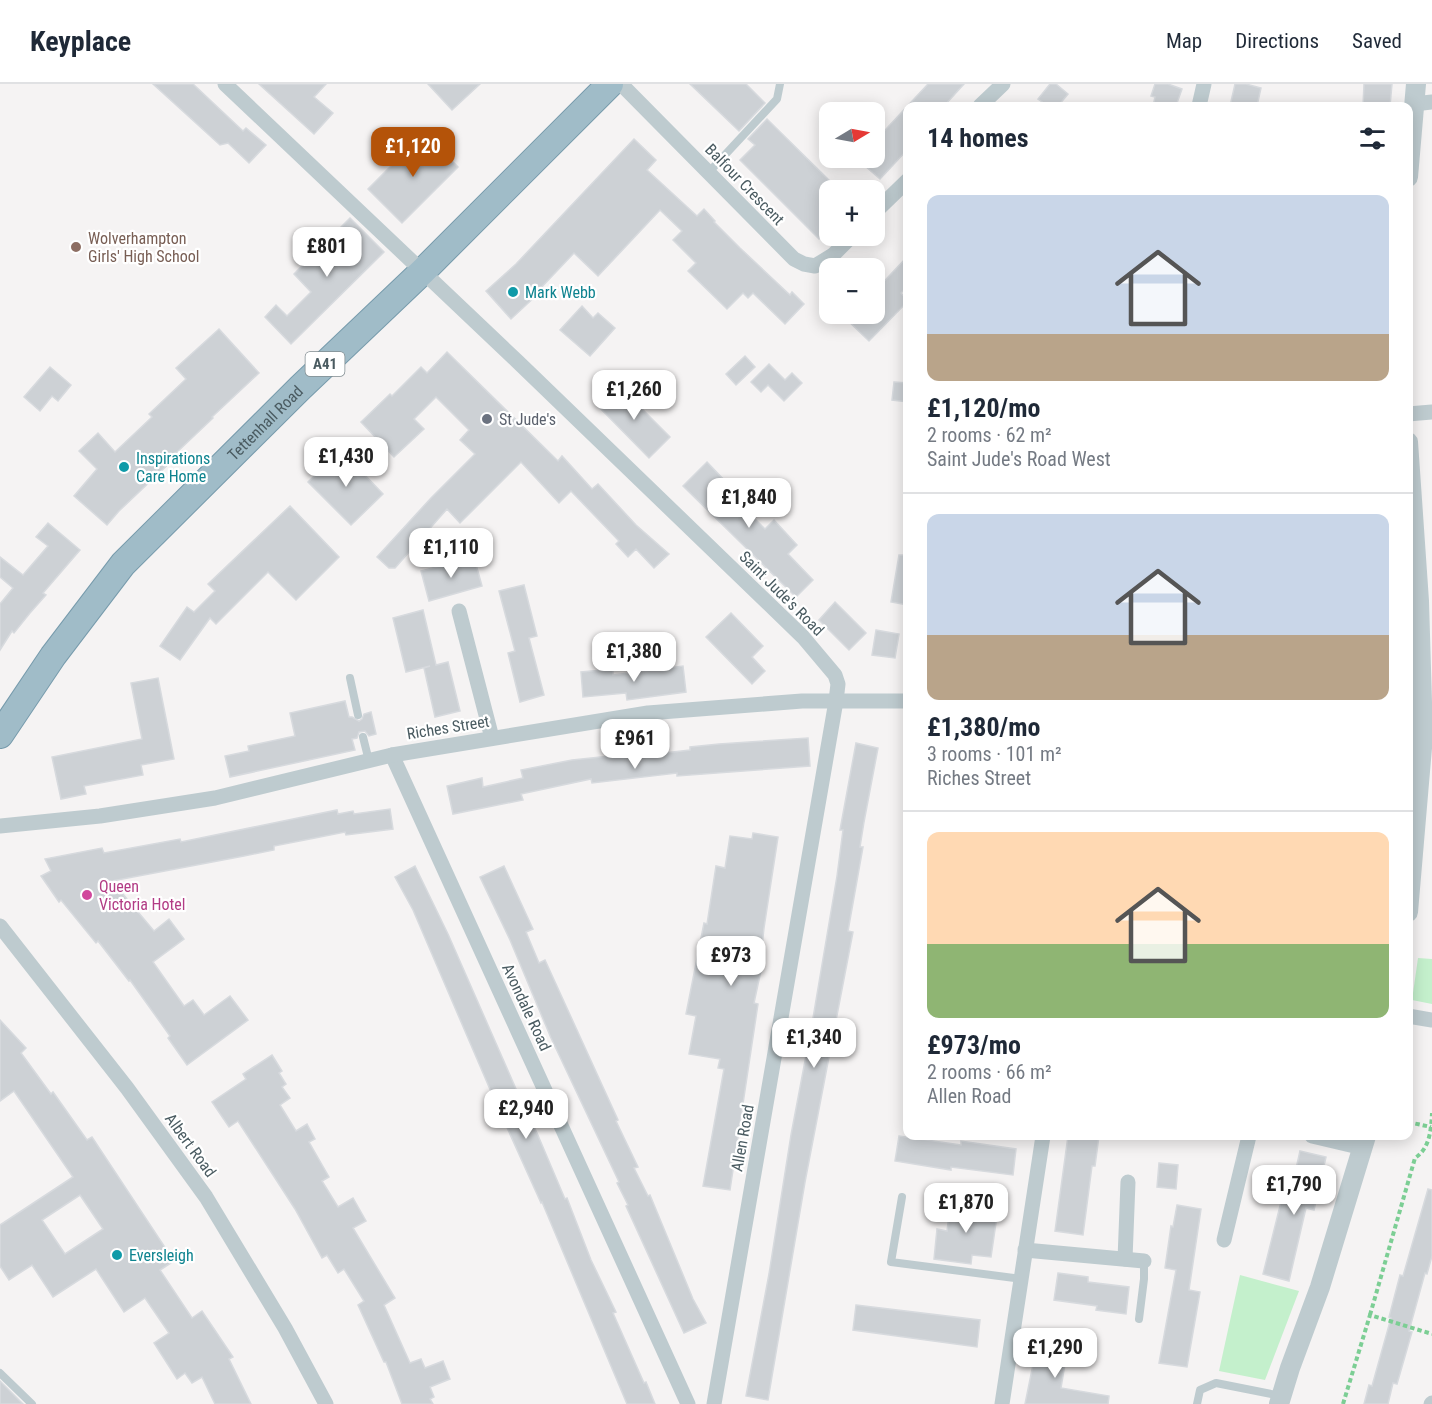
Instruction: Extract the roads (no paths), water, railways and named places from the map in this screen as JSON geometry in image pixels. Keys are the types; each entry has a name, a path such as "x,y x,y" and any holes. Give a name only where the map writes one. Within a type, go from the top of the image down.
{"highway":[{"name":"Tettenhall Road","path":"0,735 53,656 123,564 300,388 423,271 610,84"}],"street":[{"name":"Saint Jude's Road","path":"225,84 803,637 835,675 838,684 836,701"},
{"name":"Balfour Crescent","path":"621,84 794,259 815,266 824,262 841,246"},
{"path":"984,102 1003,84"},
{"path":"1199,102 1204,84"},
{"path":"1413,152 1423,103 1416,84"},
{"path":"885,202 903,185"},
{"path":"1413,414 1432,412"},
{"path":"1413,579 1423,714 1415,769 1413,810"},
{"path":"459,612 492,738"},
{"name":"Riches Street","path":"0,826 100,816 215,798 392,755 648,713 802,701 903,700"},
{"name":"Allen Road","path":"714,1404 836,701"},
{"name":"Avondale Road","path":"392,755 688,1404"},
{"name":"Albert Road","path":"0,926 128,1088 206,1197 285,1328 326,1404"},
{"path":"1413,1017 1432,1020"},
{"path":"1002,1404 1042,1140"},
{"path":"1224,1240 1248,1140"},
{"path":"1280,1400 1320,1287 1364,1142 1346,1140"},
{"path":"1125,1259 1128,1182"},
{"path":"1025,1250 1144,1261"}],"lane":[{"path":"709,172 777,99 780,84"},
{"path":"350,678 358,715"},
{"path":"363,737 369,760"},
{"path":"902,1197 891,1262 1022,1279"},
{"path":"1139,1319 1144,1261"},
{"path":"0,1373 32,1404"},
{"path":"1197,1404 1200,1390 1216,1383 1280,1400"}],"place":[{"name":"Wolverhampton Girls' High School","path":"76,247"},
{"name":"Mark Webb","path":"513,292"},
{"name":"St Jude's","path":"487,419"},
{"name":"Inspirations Care Home","path":"124,467"},
{"name":"Queen Victoria Hotel","path":"87,895"},
{"name":"Eversleigh","path":"117,1255"}]}
